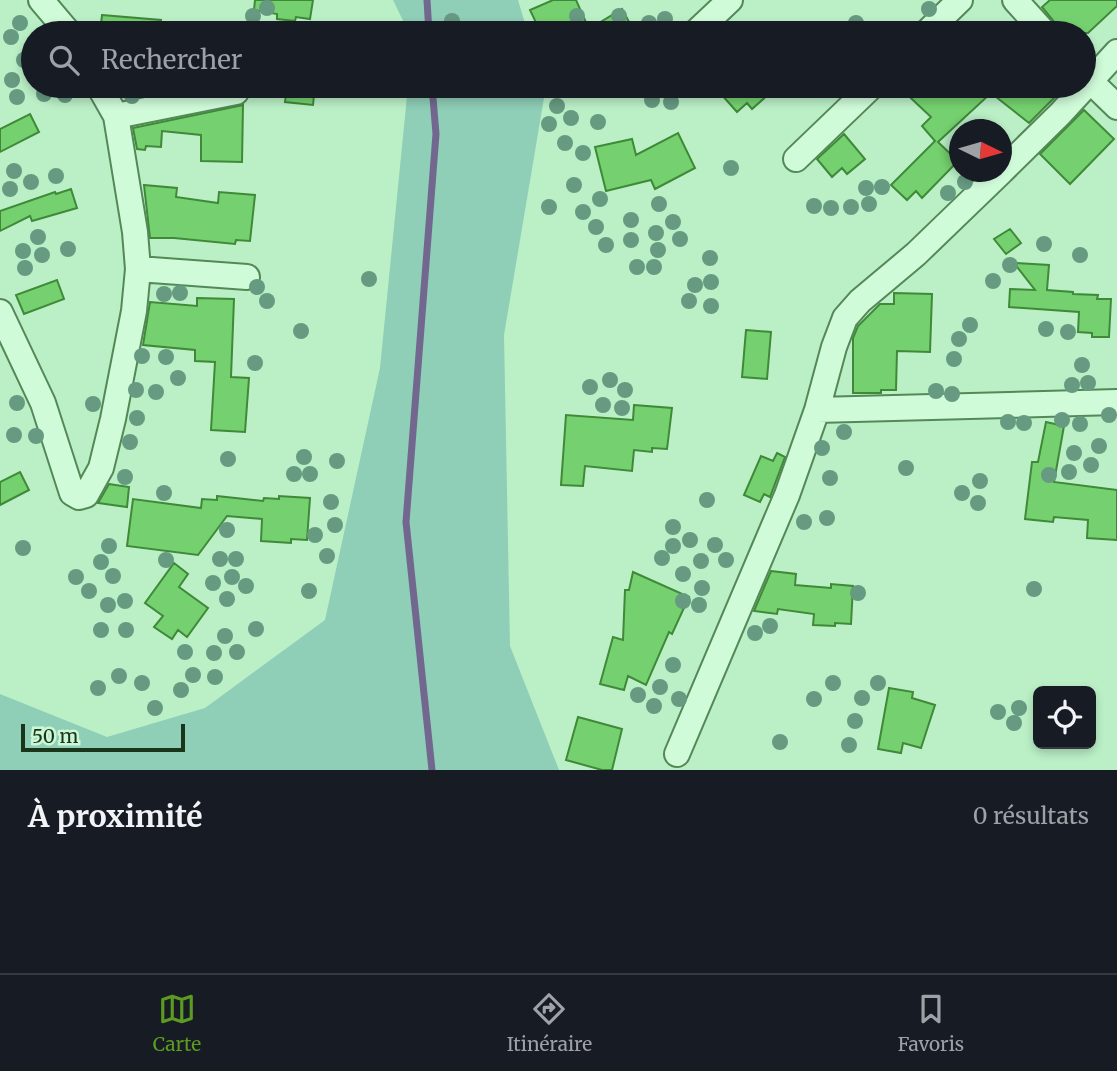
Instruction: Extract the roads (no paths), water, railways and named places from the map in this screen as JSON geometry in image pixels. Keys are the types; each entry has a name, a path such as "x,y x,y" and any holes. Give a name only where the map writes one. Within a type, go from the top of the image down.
{"street":[{"path":"41,0 59,21"},
{"path":"708,21 730,0"},
{"path":"938,21 960,0"},
{"path":"1015,0 1034,21"},
{"path":"1096,70 1117,52"},
{"path":"1096,87 1117,107"},
{"path":"0,312 43,403 72,493 79,497 86,495 101,468 113,419 134,311 138,269 135,232 116,116 106,98"},
{"path":"116,116 206,98"},
{"path":"796,159 860,98"},
{"path":"1012,160 1060,114 1072,98"},
{"path":"677,754 787,495 845,318 860,300 916,254 990,182"},
{"path":"138,269 247,277"},
{"path":"817,410 1117,402"}],"waterway":[{"path":"427,0 428,21"},
{"path":"432,770 406,522 436,134 433,98"}]}
